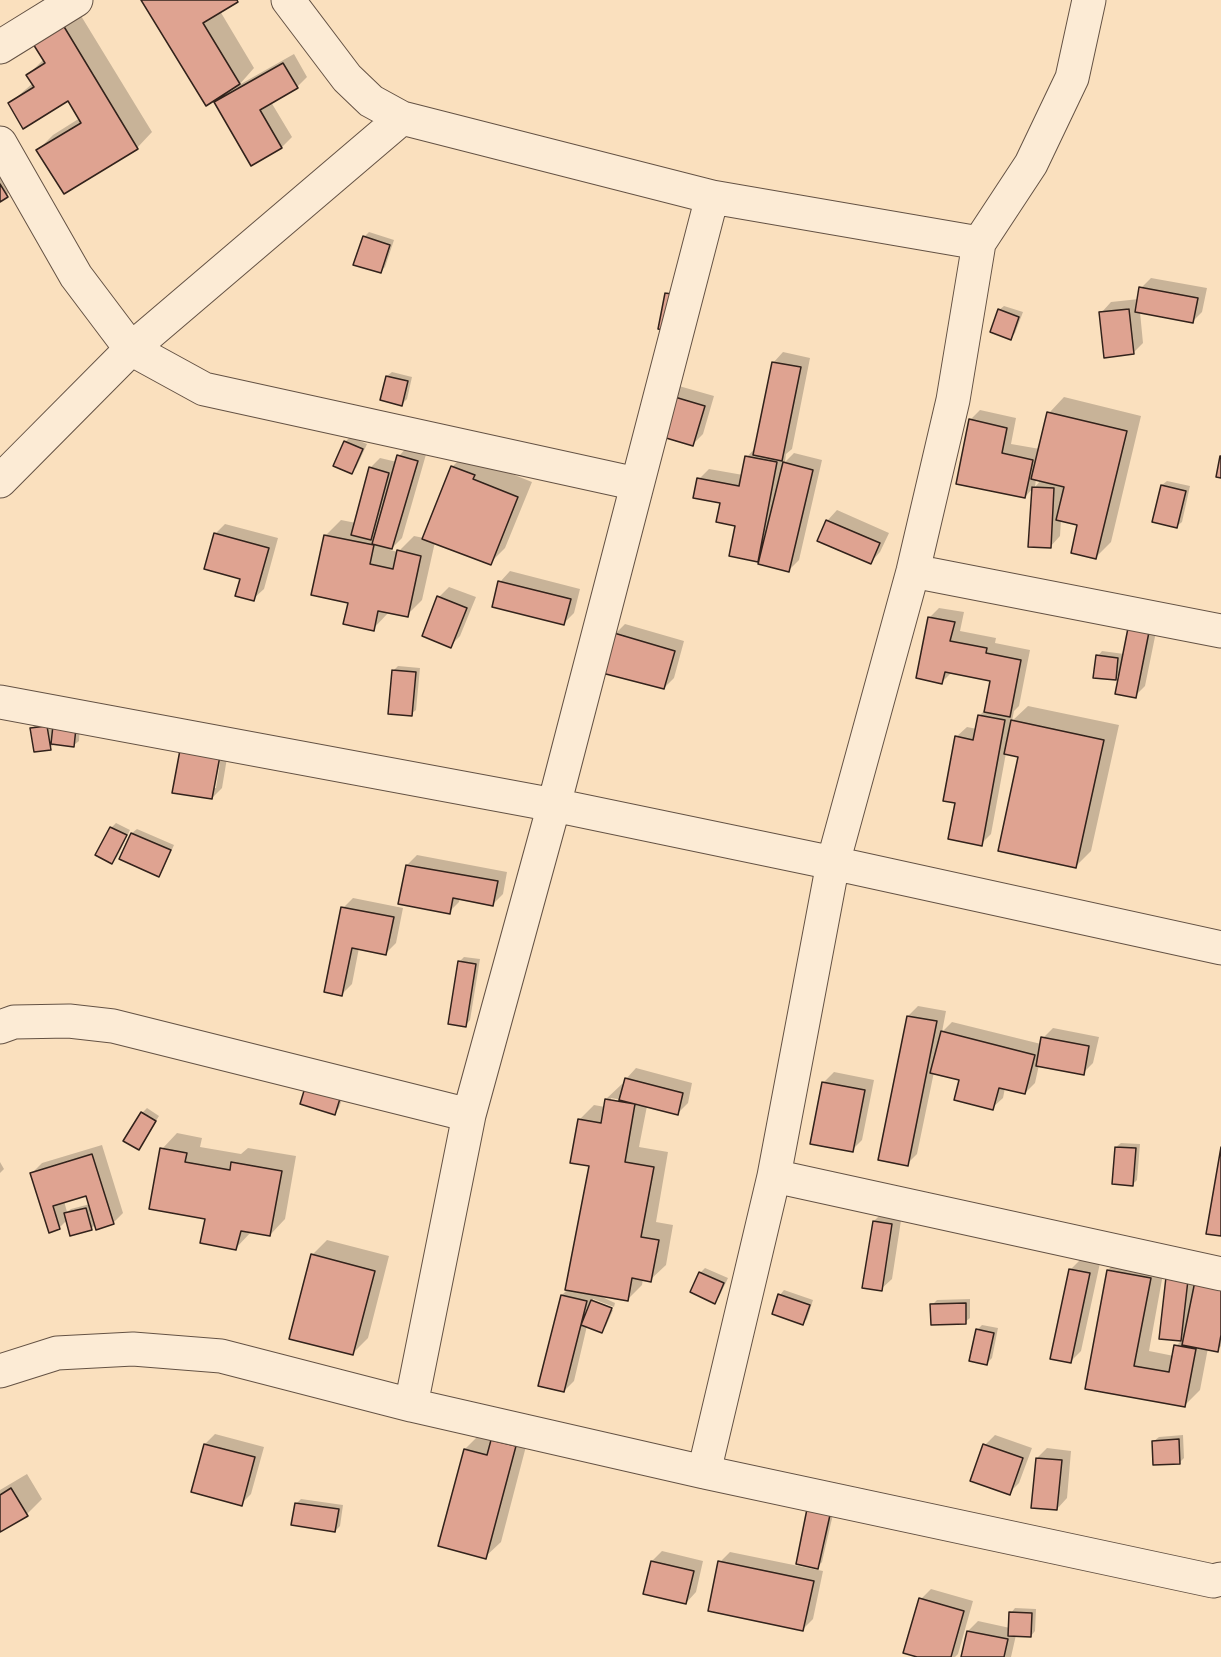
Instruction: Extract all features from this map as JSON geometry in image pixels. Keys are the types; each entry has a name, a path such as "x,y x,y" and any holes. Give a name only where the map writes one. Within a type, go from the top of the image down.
{"street":[{"path":"0,47 76,0"},
{"path":"288,0 347,78 371,101 402,118 712,197 979,243"},
{"path":"704,1472 774,1176 833,863 913,571 953,400 979,243 1031,164 1072,78 1089,0"},
{"path":"0,480 131,349 402,118"},
{"path":"0,143 76,276 131,349 204,389 637,484"},
{"path":"411,1405 469,1115 554,805 712,197"},
{"path":"913,571 1221,631"},
{"path":"0,702 554,805 1221,948"},
{"path":"0,1027 14,1022 69,1021 113,1026 469,1115"},
{"path":"774,1176 1221,1274"},
{"path":"0,1371 57,1353 133,1349 221,1356 411,1405 704,1472 1213,1581 1221,1579"}],"building":[{"path":"141,0 237,0 238,2 203,23 240,84 206,106"},
{"path":"60,20 138,149 64,194 36,150 81,123 68,101 23,129 8,103 34,87 26,75 45,63 30,39"},
{"path":"283,63 298,88 260,110 282,148 251,166 214,102"},
{"path":"0,184 8,197 0,202"},
{"path":"363,236 390,245 381,273 353,265"},
{"path":"1139,287 1198,298 1193,323 1135,312"},
{"path":"665,293 679,295 672,332 658,329"},
{"path":"998,309 1019,317 1011,340 990,332"},
{"path":"1129,309 1134,354 1104,358 1099,312"},
{"path":"772,362 801,367 782,461 753,455"},
{"path":"386,376 408,381 402,406 380,400"},
{"path":"668,395 705,406 693,446 656,435"},
{"path":"1047,412 1127,431 1096,559 1071,553 1077,525 1056,520 1064,487 1031,479"},
{"path":"969,419 1007,428 1002,453 1033,460 1025,498 956,484"},
{"path":"344,441 363,449 352,474 333,466"},
{"path":"397,455 418,461 392,549 372,544"},
{"path":"745,456 777,462 758,562 729,556 735,526 716,522 720,503 693,498 697,478 739,486"},
{"path":"1221,456 1221,478 1216,477"},
{"path":"783,462 813,470 789,572 758,564"},
{"path":"451,466 475,475 473,479 518,497 491,565 422,539"},
{"path":"369,467 389,473 371,540 351,535"},
{"path":"1161,485 1186,491 1177,528 1152,522"},
{"path":"1032,487 1054,488 1051,548 1028,547"},
{"path":"826,520 880,543 871,564 817,541"},
{"path":"214,533 269,548 254,601 235,596 240,579 204,569"},
{"path":"324,535 374,545 370,564 393,569 397,550 421,556 408,617 378,611 374,631 343,624 348,603 311,595"},
{"path":"498,581 571,599 564,625 492,607"},
{"path":"437,596 467,608 451,648 422,636"},
{"path":"928,617 955,622 950,641 987,648 986,653 1021,660 1010,717 984,712 990,681 945,672 942,684 916,678"},
{"path":"1129,623 1150,627 1136,698 1115,694"},
{"path":"614,633 675,651 664,689 602,673"},
{"path":"1096,655 1118,658 1116,680 1093,678"},
{"path":"392,670 416,672 412,716 388,714"},
{"path":"978,715 1005,720 982,846 948,839 955,803 943,801 955,736 973,740"},
{"path":"1011,720 1104,740 1076,868 998,851 1018,757 1004,754"},
{"path":"53,725 76,728 74,747 51,744"},
{"path":"47,726 51,750 34,752 30,728"},
{"path":"180,750 220,756 212,799 172,793"},
{"path":"110,827 127,835 112,864 95,855"},
{"path":"131,833 171,850 159,877 119,859"},
{"path":"406,865 498,881 493,906 453,898 450,914 398,904"},
{"path":"341,907 394,917 386,955 352,948 342,996 324,992"},
{"path":"458,961 476,964 466,1027 448,1024"},
{"path":"907,1016 937,1021 908,1166 878,1160"},
{"path":"941,1031 1035,1055 1025,1094 999,1088 993,1110 954,1100 959,1080 930,1073"},
{"path":"1041,1037 1089,1046 1084,1075 1036,1066"},
{"path":"625,1078 683,1093 678,1115 619,1100"},
{"path":"307,1081 342,1092 335,1115 300,1104"},
{"path":"822,1082 865,1090 853,1152 810,1144"},
{"path":"605,1099 635,1104 625,1162 654,1167 641,1237 659,1240 651,1282 632,1278 628,1301 565,1290 589,1166 570,1163 578,1119 601,1123"},
{"path":"141,1112 156,1121 139,1150 123,1141"},
{"path":"1115,1147 1136,1148 1133,1186 1112,1184"},
{"path":"1221,1147 1221,1236 1206,1234"},
{"path":"160,1148 187,1153 185,1162 230,1170 231,1162 282,1171 270,1236 241,1231 236,1250 200,1243 205,1219 149,1209"},
{"path":"92,1154 114,1224 96,1230 86,1196 53,1206 60,1229 49,1233 30,1173"},
{"path":"86,1208 92,1230 70,1236 64,1213"},
{"path":"873,1221 892,1224 882,1291 862,1288"},
{"path":"311,1254 375,1271 353,1355 289,1339"},
{"path":"1069,1269 1090,1273 1071,1363 1050,1359"},
{"path":"1107,1270 1151,1278 1134,1366 1169,1372 1174,1345 1196,1349 1185,1407 1085,1389"},
{"path":"699,1272 724,1283 715,1304 690,1292"},
{"path":"1166,1277 1188,1280 1181,1341 1159,1339"},
{"path":"1195,1281 1221,1286 1221,1335 1218,1352 1182,1345"},
{"path":"778,1294 810,1305 803,1325 772,1314"},
{"path":"561,1295 587,1301 564,1392 538,1386"},
{"path":"591,1300 612,1308 602,1333 581,1325"},
{"path":"966,1303 966,1324 931,1325 930,1304"},
{"path":"976,1329 994,1333 987,1365 969,1361"},
{"path":"1179,1439 1180,1464 1153,1465 1152,1441"},
{"path":"491,1440 516,1446 486,1559 438,1546 464,1449 487,1455"},
{"path":"204,1444 255,1457 242,1506 191,1492"},
{"path":"983,1444 1023,1458 1010,1495 970,1481"},
{"path":"1036,1458 1062,1460 1057,1510 1031,1508"},
{"path":"11,1488 28,1516 0,1532 0,1495"},
{"path":"295,1503 339,1509 335,1532 291,1525"},
{"path":"807,1509 830,1515 818,1569 796,1564"},
{"path":"651,1561 694,1571 686,1604 643,1594"},
{"path":"718,1561 814,1581 803,1631 708,1611"},
{"path":"919,1598 964,1611 951,1657 917,1657 903,1653"},
{"path":"1009,1612 1032,1613 1031,1637 1008,1636"},
{"path":"967,1631 1008,1639 1004,1657 961,1657"}]}
